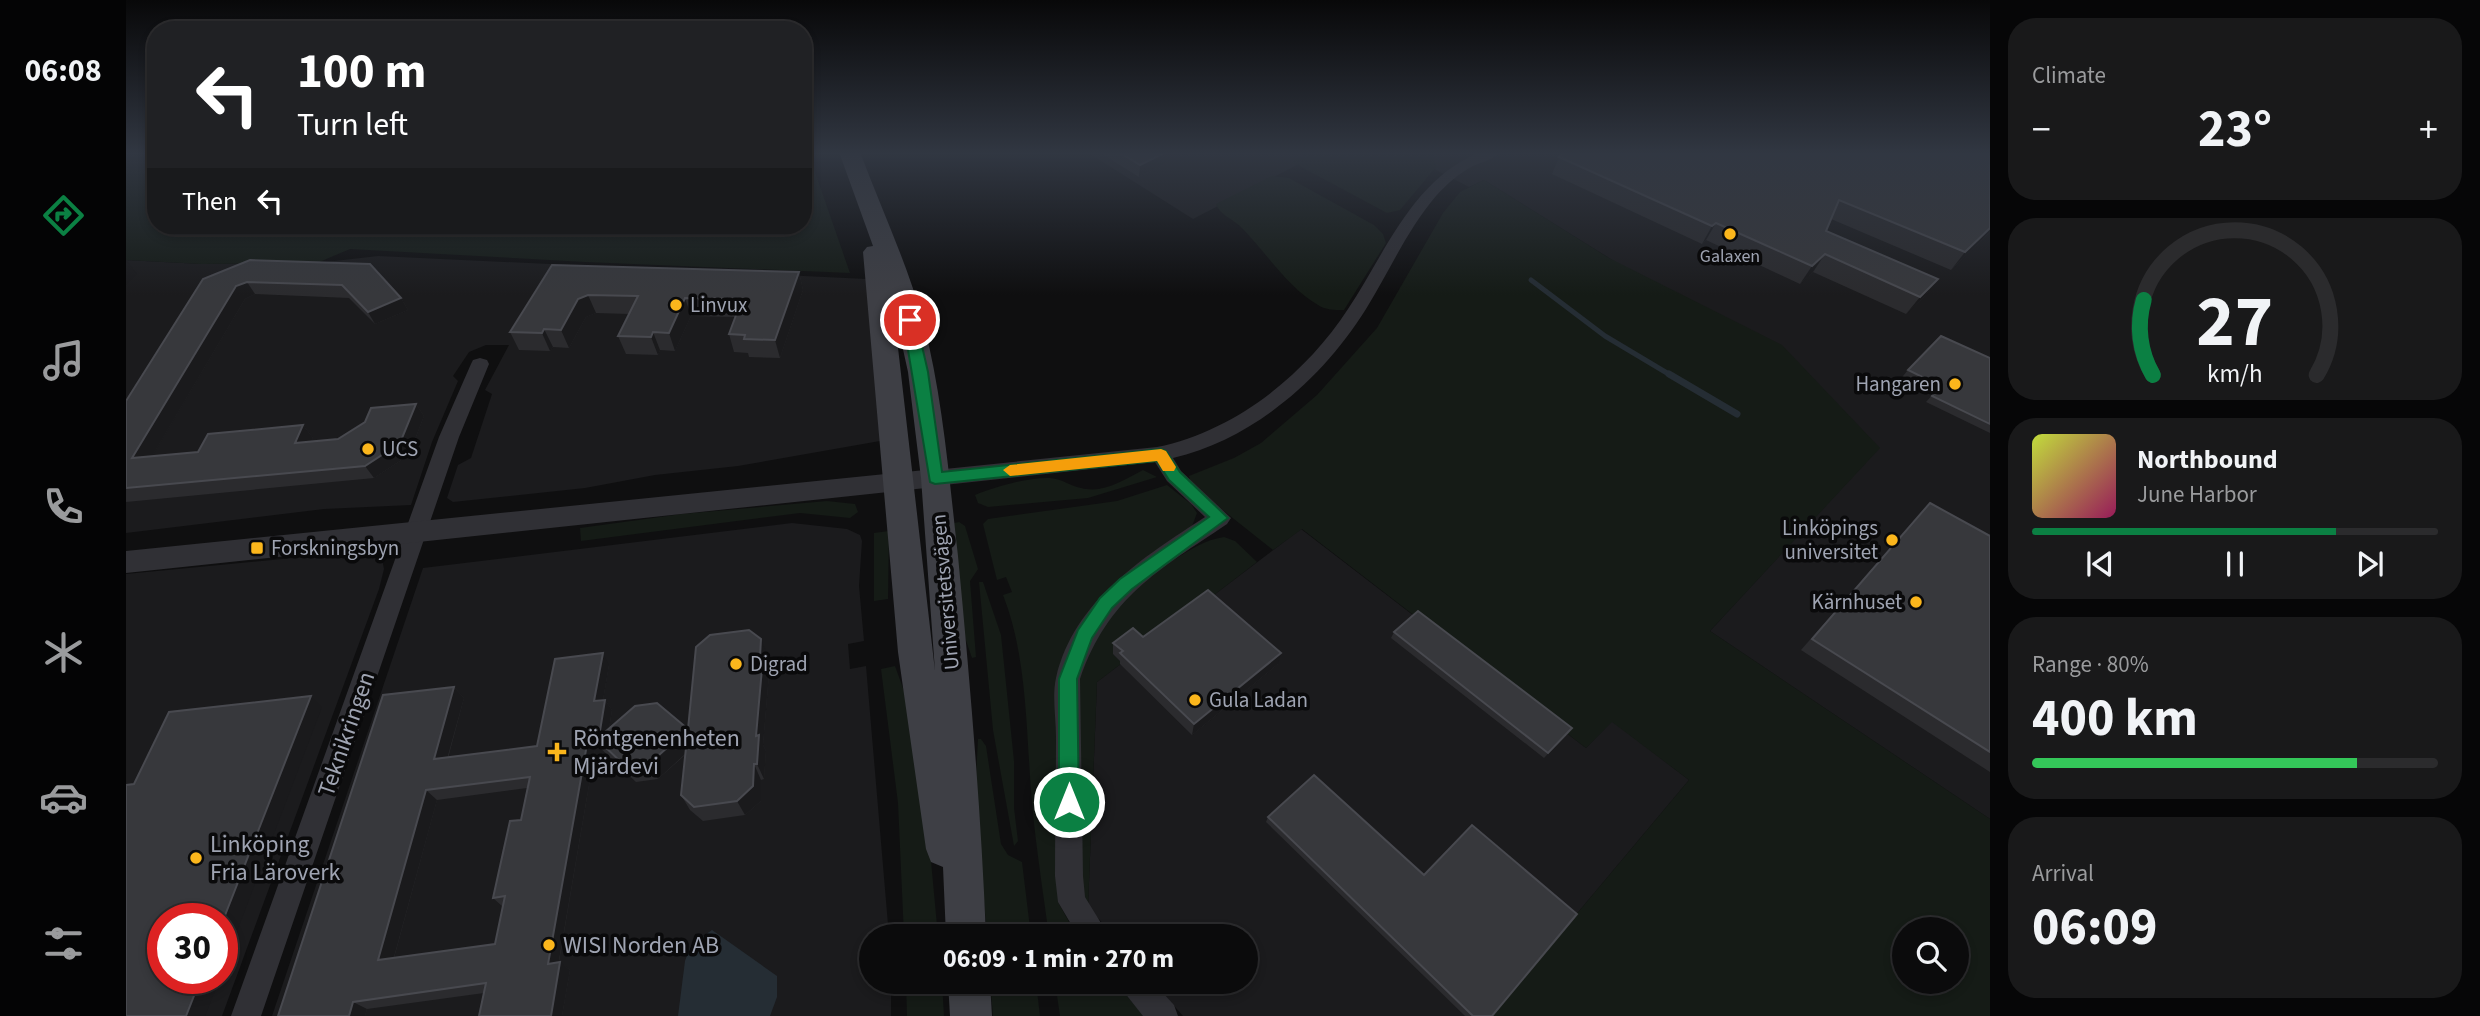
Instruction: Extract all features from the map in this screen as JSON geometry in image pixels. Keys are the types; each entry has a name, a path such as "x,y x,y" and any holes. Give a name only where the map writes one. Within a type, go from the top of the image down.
{"main road":[{"name":"Universitetsvägen","path":"866,199 910,320 921,372 935,478 951,656 965,924"},
{"name":"Universitetsvägen","path":"871,214 915,652 956,924"}],"street":[{"path":"126,562 1161,455 1199,443 1230,429 1258,411 1319,357 1345,328 1427,199"},
{"name":"Teknikringen","path":"246,1016 449,437 480,364"},
{"path":"1087,924 1072,902 1069,876 1068,679 1074,659 1084,635 1106,603 1148,567 1220,518 1174,476 1161,455"},
{"path":"1144,994 1163,1016"}],"shaded area":[{"path":"126,199 147,199 147,235 812,235 812,199 824,199 850,273 350,249 317,263 202,264 126,260"},
{"path":"1162,199 1231,199 1193,219"},
{"path":"1225,199 1328,199 1374,225 1383,234 1386,243 1344,310 1324,308 1286,279 1240,226 1223,214 1216,204"},
{"path":"1362,199 1409,199 1400,210 1387,213"},
{"path":"1454,199 1515,199 1609,258 1782,345 1880,448 1710,631 1990,819 1990,1016 1491,1016 1689,780 1612,722 1586,748 1302,529 1273,550 1191,483 1189,476 1234,458 1261,443 1317,395 1377,328 1443,213"},
{"name":"Linköpings universitet","path":"1515,199 1990,199 1990,819 1710,631 1879,448 1609,258"},
{"path":"378,256 867,279 880,441 738,466 655,475 585,488 453,502 447,498 458,465 471,458 492,394 485,390 509,345 486,345 469,352 453,376 458,381 432,442 411,505 324,509 126,533 126,260 202,264 317,263"},
{"path":"1143,470 1157,477 1088,498 988,507 978,503 975,495 1012,483 1041,478 1097,489 1113,485"},
{"path":"1167,485 1191,504 1197,513 1191,529 1086,617 1060,663 1056,872 1059,904 1070,924 1047,924 1034,820 1022,671 1003,595 1012,592 1006,577 997,580 983,524 988,519 1117,501"},
{"path":"827,501 855,504 858,512 850,518 800,513 581,541 580,528 682,514"},
{"path":"959,522 965,526 978,569 970,581 976,657 972,658 959,620 954,523"},
{"path":"792,523 847,529 860,535 862,541 859,586 864,641 848,644 850,669 866,666 888,924 859,924 859,994 891,994 891,1016 272,1016 423,568"},
{"path":"1301,529 1586,748 1612,721 1689,780 1491,1016 1183,1016 1164,994 1258,994 1258,924 1103,924 1088,907 1097,682 1122,663 1113,654 1206,601"},
{"path":"889,531 888,599 874,601 874,533"},
{"path":"1224,537 1235,541 1257,562 1206,601 1113,654 1122,663 1097,682 1088,907 1081,890 1078,688 1083,667 1101,630 1126,598 1175,559 1210,540"},
{"path":"365,551 379,553 384,569 379,589 238,972 238,903 147,903 147,994 230,994 222,1016 126,1016 126,574"},
{"path":"979,582 983,582 1001,635 1014,761 1014,808 1018,841 1014,846 993,730"},
{"path":"895,666 908,702 927,818 937,924 903,924 898,803 881,669"},
{"path":"978,739 981,739 986,746 1001,844 1008,855 1022,862 1030,924 986,924 975,796"},
{"path":"712,930 777,976 777,997 770,1016 678,1016 685,961 691,945"},
{"path":"906,994 943,994 944,1016 907,1016"},
{"path":"991,994 1037,994 1040,1016 993,1016"},
{"path":"1057,994 1125,994 1144,1016 1060,1016"}],"building":[{"path":"1653,199 1990,199 1990,228 1965,252 1839,200 1826,231 1938,279 1920,297 1825,254 1812,266 1716,223 1712,226"},
{"path":"250,260 370,264 401,298 368,312 342,285 247,282 236,286 132,458 198,452 208,434 303,425 295,443 338,439 365,422 371,408 416,404 400,443 365,466 126,488 126,401 203,279"},
{"path":"552,265 799,272 775,340 744,339 745,335 729,334 742,299 685,298 669,333 653,332 651,337 618,336 638,296 588,295 578,299 561,330 544,329 542,333 510,332"},
{"name":"Hangaren","path":"1941,336 1990,358 1990,424 1932,396 1941,386 1908,370"},
{"name":"Kärnhuset","path":"1930,503 1990,536 1990,752 1812,639"},
{"name":"Gula Ladan","path":"1208,590 1281,653 1194,724 1120,653 1123,651 1113,643 1133,628 1143,637"},
{"path":"1418,611 1572,728 1548,753 1394,632"},
{"path":"749,630 761,639 760,657 763,657 756,736 759,735 757,764 754,764 753,786 737,801 694,807 681,795 696,647 710,635"},
{"path":"603,653 594,701 605,700 598,742 589,733 548,964 560,962 551,1016 479,1016 486,983 353,1002 349,1016 278,1016 383,695 454,687 434,759 537,746 555,659","holes":["530,777 521,820 510,821 493,898 505,896 495,944 378,960 426,790"]},
{"name":"Linköping Fria Läroverk","path":"311,696 230,903 147,903 147,994 195,994 186,1016 126,1016 126,785 134,784 169,712"},
{"path":"657,703 688,729 649,764 626,767 597,739 635,706"},
{"path":"1314,775 1424,875 1472,825 1577,914 1492,1016 1473,1016 1268,817"}],"waterway":[{"path":"1531,280 1605,336 1672,376"},
{"path":"1669,374 1737,414"}],"slow traffic":[{"path":"1010,470 1161,455 1168,467"}],"place":[{"name":"Galaxen","path":"1730,234"},
{"name":"Linvux","path":"676,305"},
{"name":"Hangaren","path":"1955,384"},
{"name":"UCS","path":"368,449"},
{"name":"Linköpings universitet","path":"1892,540"},
{"name":"Forskningsbyn","path":"257,548"},
{"name":"Kärnhuset","path":"1916,602"},
{"name":"Digrad","path":"736,664"},
{"name":"Gula Ladan","path":"1195,700"},
{"name":"Röntgenenheten Mjärdevi","path":"557,752"},
{"name":"Linköping Fria Läroverk","path":"196,858"},
{"name":"WISI Norden AB","path":"549,945"}],"route":[{"path":"910,320 921,372 935,478 1161,455 1174,476 1220,518 1126,584 1106,603 1084,635 1068,679 1069,802"}]}
